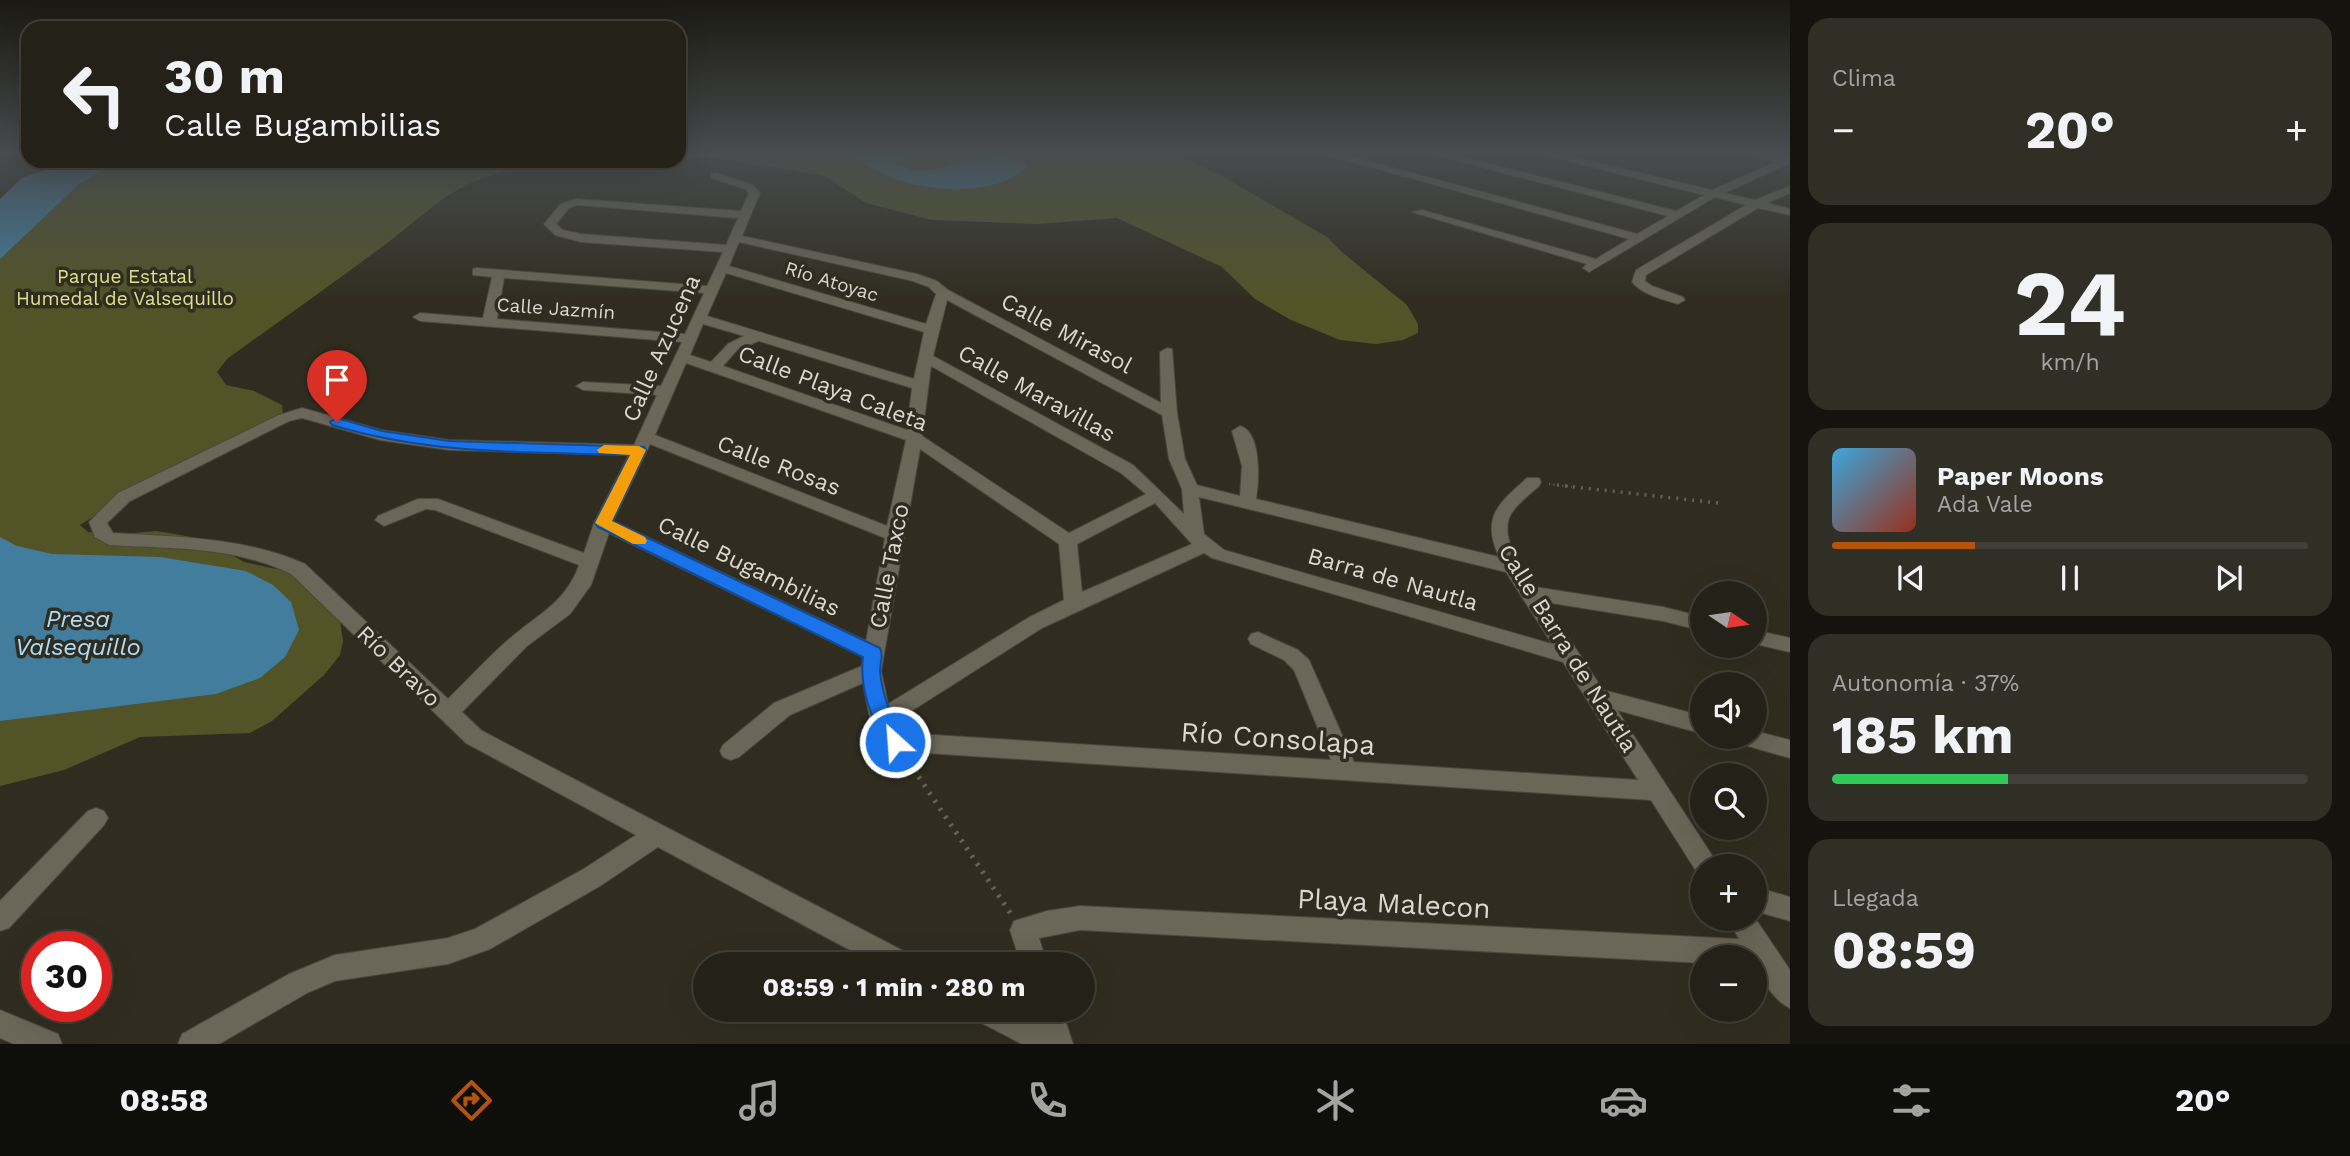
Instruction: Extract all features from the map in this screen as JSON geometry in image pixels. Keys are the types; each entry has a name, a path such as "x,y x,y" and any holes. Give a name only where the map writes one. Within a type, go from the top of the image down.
{"street":[{"name":"Calle Azucena","path":"448,712 520,642 574,599 591,563 603,523 643,444 751,201"},
{"path":"1501,201 1638,238"},
{"path":"1622,201 1678,215"},
{"path":"1418,212 1593,266 1702,201"},
{"path":"1755,201 1790,206"},
{"path":"1678,300 1647,289 1638,282 1640,273 1764,201"},
{"name":"Calle Mirasol","path":"744,215 576,202 565,206 550,223 559,233 581,238 732,243 918,278 1169,413"},
{"path":"1761,202 1790,212"},
{"name":"Río Atoyac","path":"723,268 931,330"},
{"path":"477,272 711,290"},
{"path":"489,323 499,274"},
{"name":"Calle Taxco","path":"895,742 881,719 872,662 914,438 925,357 943,293"},
{"name":"Calle Jazmín","path":"420,317 689,338"},
{"path":"698,318 920,386"},
{"path":"715,368 724,352 734,344 759,337"},
{"path":"881,719 1035,624 1199,542 1190,489 1177,459 1169,413 1167,352"},
{"name":"Calle Playa Caleta","path":"682,357 914,438 1068,541"},
{"name":"Calle Maravillas","path":"925,357 1127,469 1157,495 1199,542"},
{"path":"583,386 667,391"},
{"name":"Río Bravo","path":"643,444 449,445 380,435 302,413 284,418 124,497 98,522 101,533 109,539 243,549 275,556 298,569 474,737 880,952"},
{"path":"1240,431 1249,452 1253,472 1247,502"},
{"name":"Calle Rosas","path":"643,444 894,535"},
{"name":"Calle Barra de Nautla","path":"1533,482 1503,509 1498,523 1499,540 1512,567 1699,854"},
{"name":"Barra de Nautla","path":"1190,489 1512,567"},
{"path":"1074,603 1068,541 1157,495"},
{"path":"384,520 424,503 438,505 591,563"},
{"name":"Calle Bugambilias","path":"603,523 872,662"},
{"name":"Barra de Nautla","path":"1199,542 1218,554 1571,657"},
{"path":"1529,593 1690,621"},
{"path":"1258,639 1291,655 1302,666 1347,772"},
{"path":"1768,640 1790,645"},
{"path":"730,751 782,709 872,662"},
{"path":"1596,696 1690,721"},
{"name":"Río Consolapa","path":"895,742 1658,791"},
{"path":"1767,743 1790,749"},
{"path":"0,919 96,818"},
{"path":"192,1044 298,983 335,968 449,951 481,940 591,878 658,833"},
{"path":"1767,902 1790,909"},
{"name":"Playa Malecon","path":"1023,930 1080,918 1690,949"},
{"path":"1023,930 1030,952"},
{"path":"1767,959 1790,994"},
{"path":"1009,1022 1050,1044"},
{"path":"1052,1022 1059,1044"},
{"path":"0,1024 48,1044"}],"path":[{"path":"1533,482 1718,503"},
{"path":"895,742 1023,930"}],"green space":[{"name":"Parque Estatal Humedal de Valsequillo","path":"36,201 441,201 374,253 227,359 217,372 226,385 254,391 282,405 283,415 146,484 80,525 88,532 112,535 157,531 203,539 244,562 295,573 337,600 343,641 340,655 324,675 272,721 250,733 140,737 64,770 0,786 0,229"},
{"path":"863,201 1265,201 1327,237 1407,305 1418,324 1418,333 1403,340 1376,344 1340,340 1291,320 1255,299 1222,267 1117,218 1037,224 932,220"}],"water":[{"path":"0,201 61,201 0,259"},
{"name":"Presa Valsequillo","path":"0,537 17,546 52,554 160,557 246,571 273,585 291,602 299,630 285,657 260,678 216,694 0,721"}],"slow traffic":[{"path":"604,450 639,450 603,523 639,541"}],"route":[{"path":"337,422 380,435 449,445 639,450 603,523 873,653 871,671 881,719 895,742"}]}
